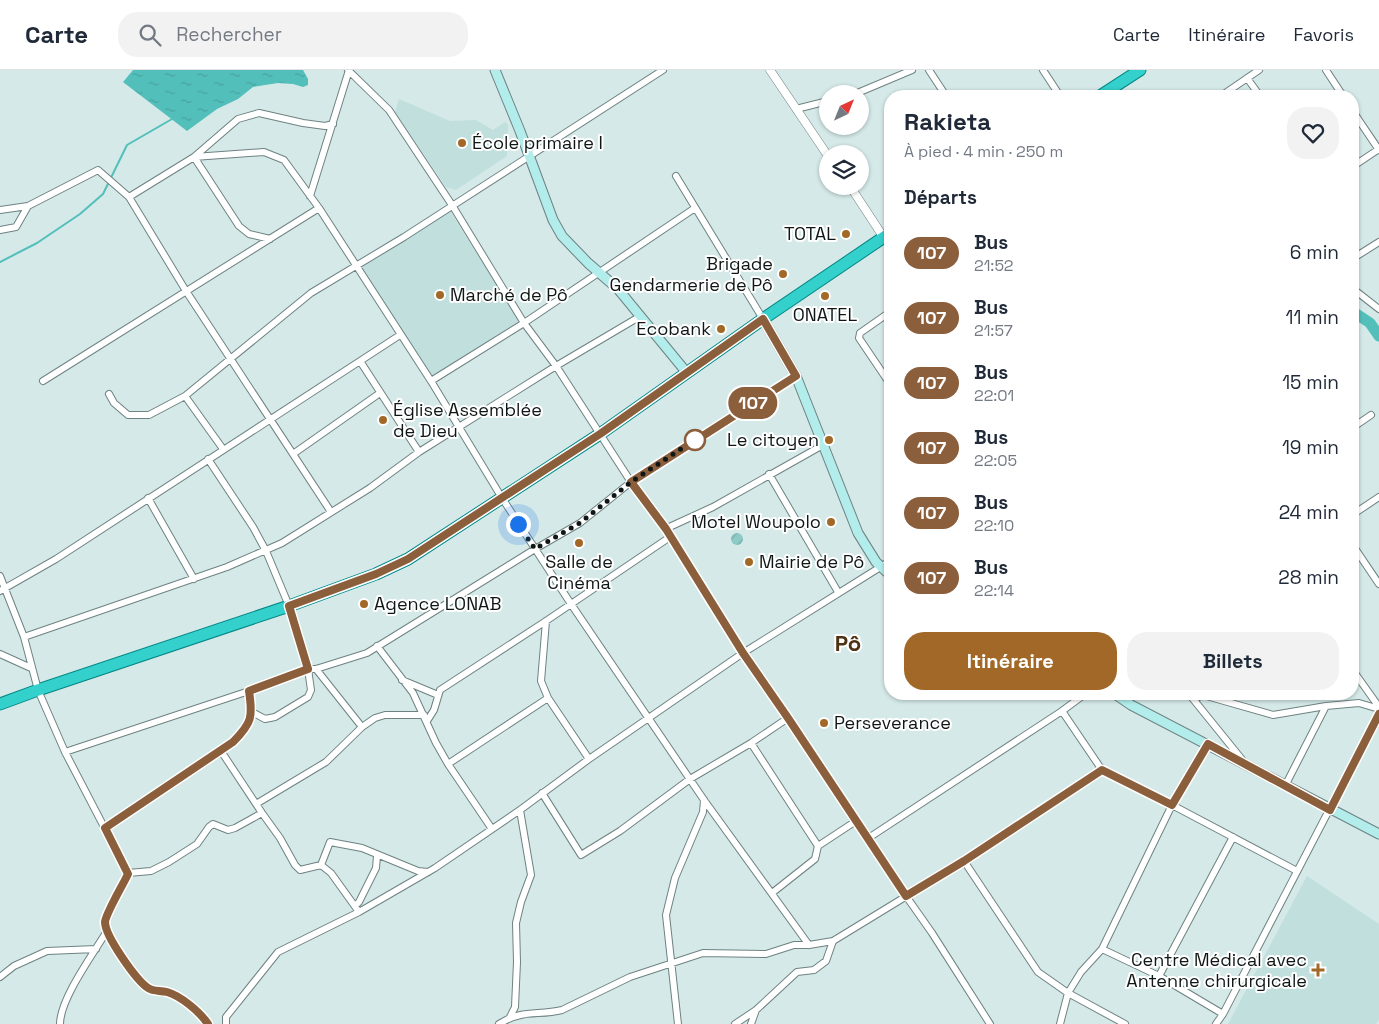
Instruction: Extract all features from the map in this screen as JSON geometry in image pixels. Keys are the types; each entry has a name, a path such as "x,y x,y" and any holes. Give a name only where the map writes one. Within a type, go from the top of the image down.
{"highway":[{"path":"1109,90 1140,70"},
{"path":"0,704 289,606 376,574 408,559 600,434 763,319 884,242"}],"main road":[{"path":"495,70 553,220 562,236 574,250 618,289 639,317 687,373"},
{"path":"763,319 796,376 858,533 867,550 884,570"},
{"path":"1125,700 1330,810 1379,834"}],"street":[{"path":"310,196 349,70 389,110 452,205 524,323 556,366 631,482 666,529 743,653 932,933 990,1024"},
{"path":"109,394 114,403 128,416 149,415 185,396 312,293 357,267 663,70"},
{"path":"770,70 821,145"},
{"path":"869,88 912,70"},
{"path":"928,70 942,90"},
{"path":"1043,70 1056,90"},
{"path":"1230,90 1259,70"},
{"path":"1326,70 1339,90"},
{"path":"1247,78 1256,90"},
{"path":"796,109 819,103"},
{"path":"129,197 194,157 238,119 259,113 304,123 325,126 333,124"},
{"path":"1359,120 1379,150 1359,163"},
{"path":"194,157 264,152 284,160 319,208 431,381 502,498 571,604 704,800 809,945"},
{"path":"194,157 239,226 249,234 270,239"},
{"path":"0,210 28,206 98,170 104,174 129,197 186,291 331,512"},
{"path":"676,176 763,319"},
{"path":"856,195 884,233"},
{"path":"0,230 16,227 28,206"},
{"path":"43,381 319,208"},
{"path":"431,381 524,323 695,208"},
{"path":"1359,255 1379,242"},
{"path":"1359,293 1379,309"},
{"path":"884,316 859,335 859,338 884,375"},
{"path":"24,637 194,579 282,543 370,488 419,452 556,366 639,317"},
{"path":"2,589 56,559 222,449 400,335"},
{"path":"360,361 419,452"},
{"path":"66,752 249,691 308,669 316,669 367,653 580,523 631,482 796,376"},
{"path":"293,454 380,393"},
{"path":"185,396 222,449"},
{"path":"1359,423 1371,415"},
{"path":"666,529 713,507 823,444"},
{"path":"208,459 253,527 266,551 289,606 308,669 311,690 308,697 275,717 265,719 252,712"},
{"path":"770,474 838,592"},
{"path":"1359,510 1379,497"},
{"path":"148,498 194,579"},
{"path":"256,804 326,762 362,727 375,718 385,715 426,718 434,710 440,690 670,537"},
{"path":"1359,554 1379,584"},
{"path":"226,1024 226,1017 278,952 428,872 520,810 589,759 743,653 884,564"},
{"path":"0,576 2,589 24,637 38,690 66,752 128,874"},
{"path":"546,621 541,681 548,698 589,759"},
{"path":"377,646 413,693 448,764 492,829"},
{"path":"0,654 31,668"},
{"path":"316,669 362,727"},
{"path":"1359,679 1379,708"},
{"path":"402,680 438,695"},
{"path":"105,828 221,751 244,731 252,712 249,691"},
{"path":"448,764 548,698"},
{"path":"867,839 1077,700"},
{"path":"1195,700 1244,763"},
{"path":"1220,700 1273,715 1326,706 1359,703 1379,708"},
{"path":"1285,786 1326,706"},
{"path":"1062,711 1102,770 1297,871"},
{"path":"1216,1024 1223,1014 1379,714"},
{"path":"542,793 581,855 620,831 690,779 751,743 788,718"},
{"path":"751,743 818,846"},
{"path":"1060,1024 1068,993 1081,972 1102,949 1172,805 1208,744"},
{"path":"221,751 280,838 295,865 300,870 321,865"},
{"path":"499,1024 510,1017 532,1012 551,1013 562,1010 630,977 703,953 766,954 794,945 809,945 833,941 964,861 1102,770"},
{"path":"678,1024 666,915 675,878 704,812 704,800"},
{"path":"510,1017 515,1007 516,923 531,875 520,810"},
{"path":"128,874 151,871 170,862 196,844 213,824 228,830 262,813"},
{"path":"772,893 815,859 818,846 856,822"},
{"path":"1159,976 1232,837"},
{"path":"321,865 330,842 362,848 418,871 428,872"},
{"path":"357,909 376,868 378,856"},
{"path":"964,861 1038,972 1068,993 1125,1024"},
{"path":"321,865 331,873 357,909"},
{"path":"128,874 105,920 107,931 132,972 148,988 167,992 198,1011 208,1024"},
{"path":"60,1024 60,1015 82,969 107,931"},
{"path":"735,1024 756,1010 797,972 814,970 826,961 833,941"},
{"path":"0,977 14,966 47,951 96,949"},
{"path":"1102,949 1159,976 1223,1014"},
{"path":"751,1024 756,1010"}],"shaded area":[{"name":"École primaire I","path":"399,99 450,121 476,120 493,130 505,122 508,124 507,156 456,190 446,187 395,112"},
{"name":"Marché de Pô","path":"450,211 519,321 432,377 360,268"},
{"path":"739,533 742,534 742,544 735,545 732,544 731,537 732,534"},
{"name":"Centre Médical avec Antenne chirurgicale","path":"1307,876 1379,924 1379,1020 1376,1024 1228,1024"}],"water":[{"path":"133,70 303,70 308,79 308,85 303,87 278,83 253,87 238,99 217,109 187,131 123,82"}],"waterway":[{"path":"0,262 37,243 80,214 103,194 127,145 172,119"},
{"path":"1359,316 1370,323 1379,336"}],"bus line":[{"name":"107","path":"208,1024 198,1011 167,992 148,988 132,972 107,931 105,920 128,874 105,828 233,742 244,731 252,712 249,691 308,669 289,606 376,574 408,559 600,434 763,319 796,376 631,482 666,529 684,561 743,653 906,896 964,861 1102,770 1172,805 1208,744 1330,810 1379,714"}],"place":[{"name":"École primaire I","path":"462,143"},
{"name":"TOTAL","path":"846,234"},
{"name":"Brigade Gendarmerie de Pô","path":"783,274"},
{"name":"Marché de Pô","path":"440,295"},
{"name":"ONATEL","path":"825,296"},
{"name":"Ecobank","path":"721,329"},
{"name":"Église Assemblée de Dieu","path":"383,420"},
{"name":"Le citoyen","path":"829,440"},
{"name":"Motel Woupolo","path":"831,522"},
{"name":"Salle de Cinéma","path":"579,543"},
{"name":"Mairie de Pô","path":"749,562"},
{"name":"Agence LONAB","path":"364,604"},
{"name":"Perseverance","path":"824,723"},
{"name":"Centre Médical avec Antenne chirurgicale","path":"1318,970"}],"district":[{"name":"Pô","path":"848,643"}],"route":[{"path":"518,524 535,549 580,523 631,482 695,440"}]}
